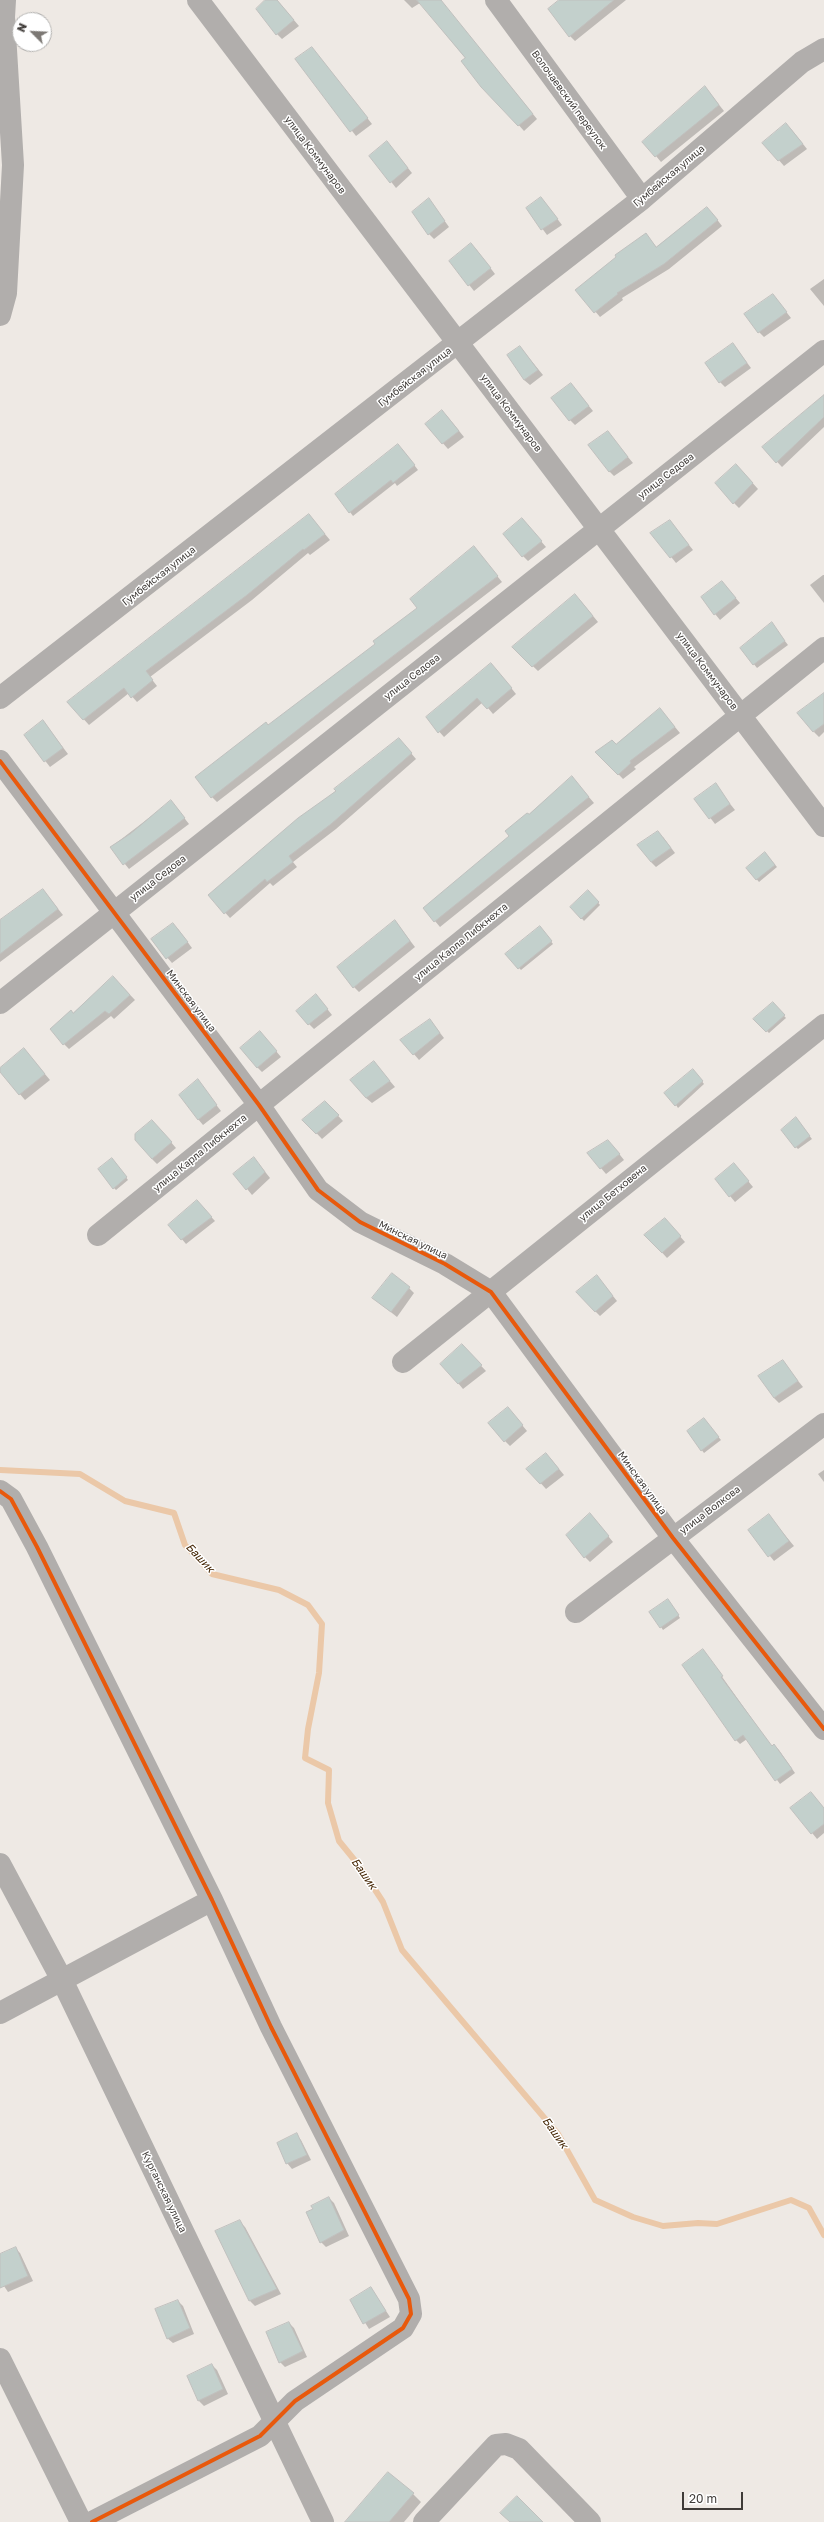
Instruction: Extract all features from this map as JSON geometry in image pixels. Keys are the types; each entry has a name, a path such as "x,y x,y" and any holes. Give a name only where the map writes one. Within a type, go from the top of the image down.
{"street":[{"path":"0,315 6,293 13,165 4,17 5,0"},
{"name":"улица Коммунаров","path":"198,0 824,826"},
{"name":"Волочаевский переулок","path":"500,2 642,199"},
{"name":"Гумбейская улица","path":"0,698 459,344 642,199 802,62 824,49"},
{"name":"улица Седова","path":"0,1003 824,351"},
{"name":"улица Карла Либкнехта","path":"98,1235 824,648"},
{"name":"Минская улица","path":"0,761 259,1105 318,1190 360,1222 445,1264 491,1292 673,1538 824,1729"},
{"name":"улица Бетховена","path":"402,1362 824,1025"},
{"name":"улица Волкова","path":"576,1612 824,1424"},
{"path":"0,1491 11,1499 37,1547 212,1900 271,2027 409,2299 411,2314 403,2328 295,2401 260,2436 92,2522"},
{"name":"Курганская улица","path":"0,1864 62,1980 323,2522"},
{"path":"0,2012 212,1900"},
{"path":"0,2359 81,2522"},
{"path":"424,2522 496,2445 506,2444 519,2448 590,2522"}],"building":[{"path":"265,0 277,0 294,20 276,35 256,9"},
{"path":"417,0 441,0 533,114 518,126 481,87 461,61 465,58"},
{"path":"559,0 614,0 569,37 548,9"},
{"path":"312,47 368,118 350,132 295,59"},
{"path":"705,86 719,105 655,157 642,142"},
{"path":"786,123 803,144 778,161 762,143"},
{"path":"387,141 408,168 390,183 369,156"},
{"path":"541,197 558,219 541,230 526,208"},
{"path":"429,198 445,221 428,235 412,212"},
{"path":"707,207 718,220 664,264 617,293 618,294 594,313 575,290 616,257 615,255 646,233 656,247"},
{"path":"471,243 491,268 468,286 449,261"},
{"path":"773,294 787,312 758,333 744,314"},
{"path":"733,343 747,363 719,383 705,363"},
{"path":"520,346 538,370 524,380 507,355"},
{"path":"571,383 589,406 569,421 551,398"},
{"path":"824,395 824,417 776,463 762,447"},
{"path":"442,410 459,431 442,444 425,424"},
{"path":"608,431 628,457 609,472 588,445"},
{"path":"398,444 415,465 393,483 391,480 349,513 335,494"},
{"path":"736,464 753,483 733,504 715,483"},
{"path":"309,514 325,534 304,550 303,549 247,595 146,671 153,680 131,698 124,688 83,720 67,702"},
{"path":"522,518 542,541 522,557 503,534"},
{"path":"670,520 689,545 670,558 650,533"},
{"path":"474,546 498,576 343,694 211,798 195,777 266,722 268,725 375,644 373,641 417,608 410,599"},
{"path":"722,581 736,598 714,615 701,597"},
{"path":"575,594 593,616 532,667 512,647"},
{"path":"772,622 785,641 753,665 740,648"},
{"path":"491,663 512,688 487,709 477,698 438,733 426,717"},
{"path":"824,693 824,724 813,732 797,713"},
{"path":"660,708 675,727 630,761 631,763 618,775 595,752 612,740 616,744"},
{"path":"43,720 63,748 44,762 24,735"},
{"path":"399,738 412,753 331,824 289,856 293,862 267,882 265,879 224,914 208,895 298,818 336,791 334,789"},
{"path":"572,776 589,797 434,922 423,908 509,836 505,831 527,813 529,814"},
{"path":"716,783 730,804 709,819 694,799"},
{"path":"171,800 185,818 123,865 110,847 130,834"},
{"path":"658,831 671,848 651,862 637,845"},
{"path":"765,852 775,865 756,880 746,868"},
{"path":"43,889 58,909 0,954 0,920"},
{"path":"588,890 599,902 581,919 570,907"},
{"path":"395,920 410,941 353,988 337,967"},
{"path":"173,923 188,942 166,959 151,939"},
{"path":"540,926 552,941 518,969 505,954"},
{"path":"113,976 130,995 109,1014 105,1011 63,1045 50,1029 71,1010 73,1013"},
{"path":"316,994 328,1009 308,1025 296,1011"},
{"path":"773,1002 785,1015 766,1032 753,1019"},
{"path":"430,1019 440,1033 413,1055 400,1040"},
{"path":"260,1031 277,1051 257,1068 240,1048"},
{"path":"24,1048 45,1074 19,1095 0,1072 0,1068"},
{"path":"374,1061 390,1081 366,1098 350,1080"},
{"path":"693,1069 703,1081 675,1106 664,1093"},
{"path":"198,1079 217,1105 198,1120 179,1095"},
{"path":"325,1101 339,1115 316,1134 302,1120"},
{"path":"796,1117 810,1136 795,1148 781,1130"},
{"path":"152,1120 172,1142 152,1159 135,1140 135,1134"},
{"path":"608,1140 620,1154 600,1169 587,1153"},
{"path":"254,1157 265,1172 246,1190 233,1174"},
{"path":"112,1158 127,1177 113,1189 98,1169"},
{"path":"734,1163 749,1181 729,1197 715,1179"},
{"path":"197,1200 212,1217 181,1240 168,1225"},
{"path":"665,1218 681,1236 662,1253 644,1235"},
{"path":"392,1273 410,1287 391,1312 372,1298"},
{"path":"597,1275 613,1296 595,1312 576,1292"},
{"path":"462,1344 482,1365 458,1384 440,1364"},
{"path":"783,1360 798,1381 774,1398 758,1376"},
{"path":"508,1407 523,1425 504,1442 488,1423"},
{"path":"704,1418 719,1437 701,1451 687,1431"},
{"path":"546,1453 559,1469 540,1484 526,1469"},
{"path":"590,1513 609,1536 584,1558 566,1535"},
{"path":"769,1514 789,1541 768,1557 748,1530"},
{"path":"668,1599 679,1615 660,1628 649,1612"},
{"path":"703,1649 723,1676 721,1677 772,1746 774,1744 792,1769 775,1781 743,1735 735,1741 682,1665"},
{"path":"811,1792 824,1808 824,1824 811,1834 790,1808"},
{"path":"297,2133 307,2155 286,2164 277,2143"},
{"path":"329,2197 344,2230 320,2243 306,2212 313,2209 311,2206"},
{"path":"240,2220 277,2289 249,2301 215,2231"},
{"path":"16,2247 28,2276 0,2288 0,2254"},
{"path":"371,2287 386,2311 363,2324 350,2300"},
{"path":"178,2300 190,2328 167,2339 155,2309"},
{"path":"289,2322 303,2351 279,2363 266,2332"},
{"path":"212,2364 223,2389 198,2401 187,2376"},
{"path":"388,2472 414,2493 389,2522 345,2522"},
{"path":"517,2496 543,2522 510,2522 500,2513"}],"waterway":[{"name":"Башик","path":"0,1470 80,1474 125,1501 174,1513 185,1545 212,1574 279,1590 308,1605 322,1624 319,1673 308,1729 305,1758 329,1770 328,1803 339,1841 361,1868 383,1902 402,1950 558,2134 595,2200 633,2217 663,2226 698,2223 717,2224 791,2200 809,2208 824,2235"}],"cycle path":[{"path":"0,761 259,1105 318,1190 360,1222 445,1264 491,1292 673,1538 824,1729"},
{"path":"0,1491 11,1499 37,1547 212,1900 271,2027 409,2299 411,2314 403,2328 295,2401 260,2436 92,2522"}]}
